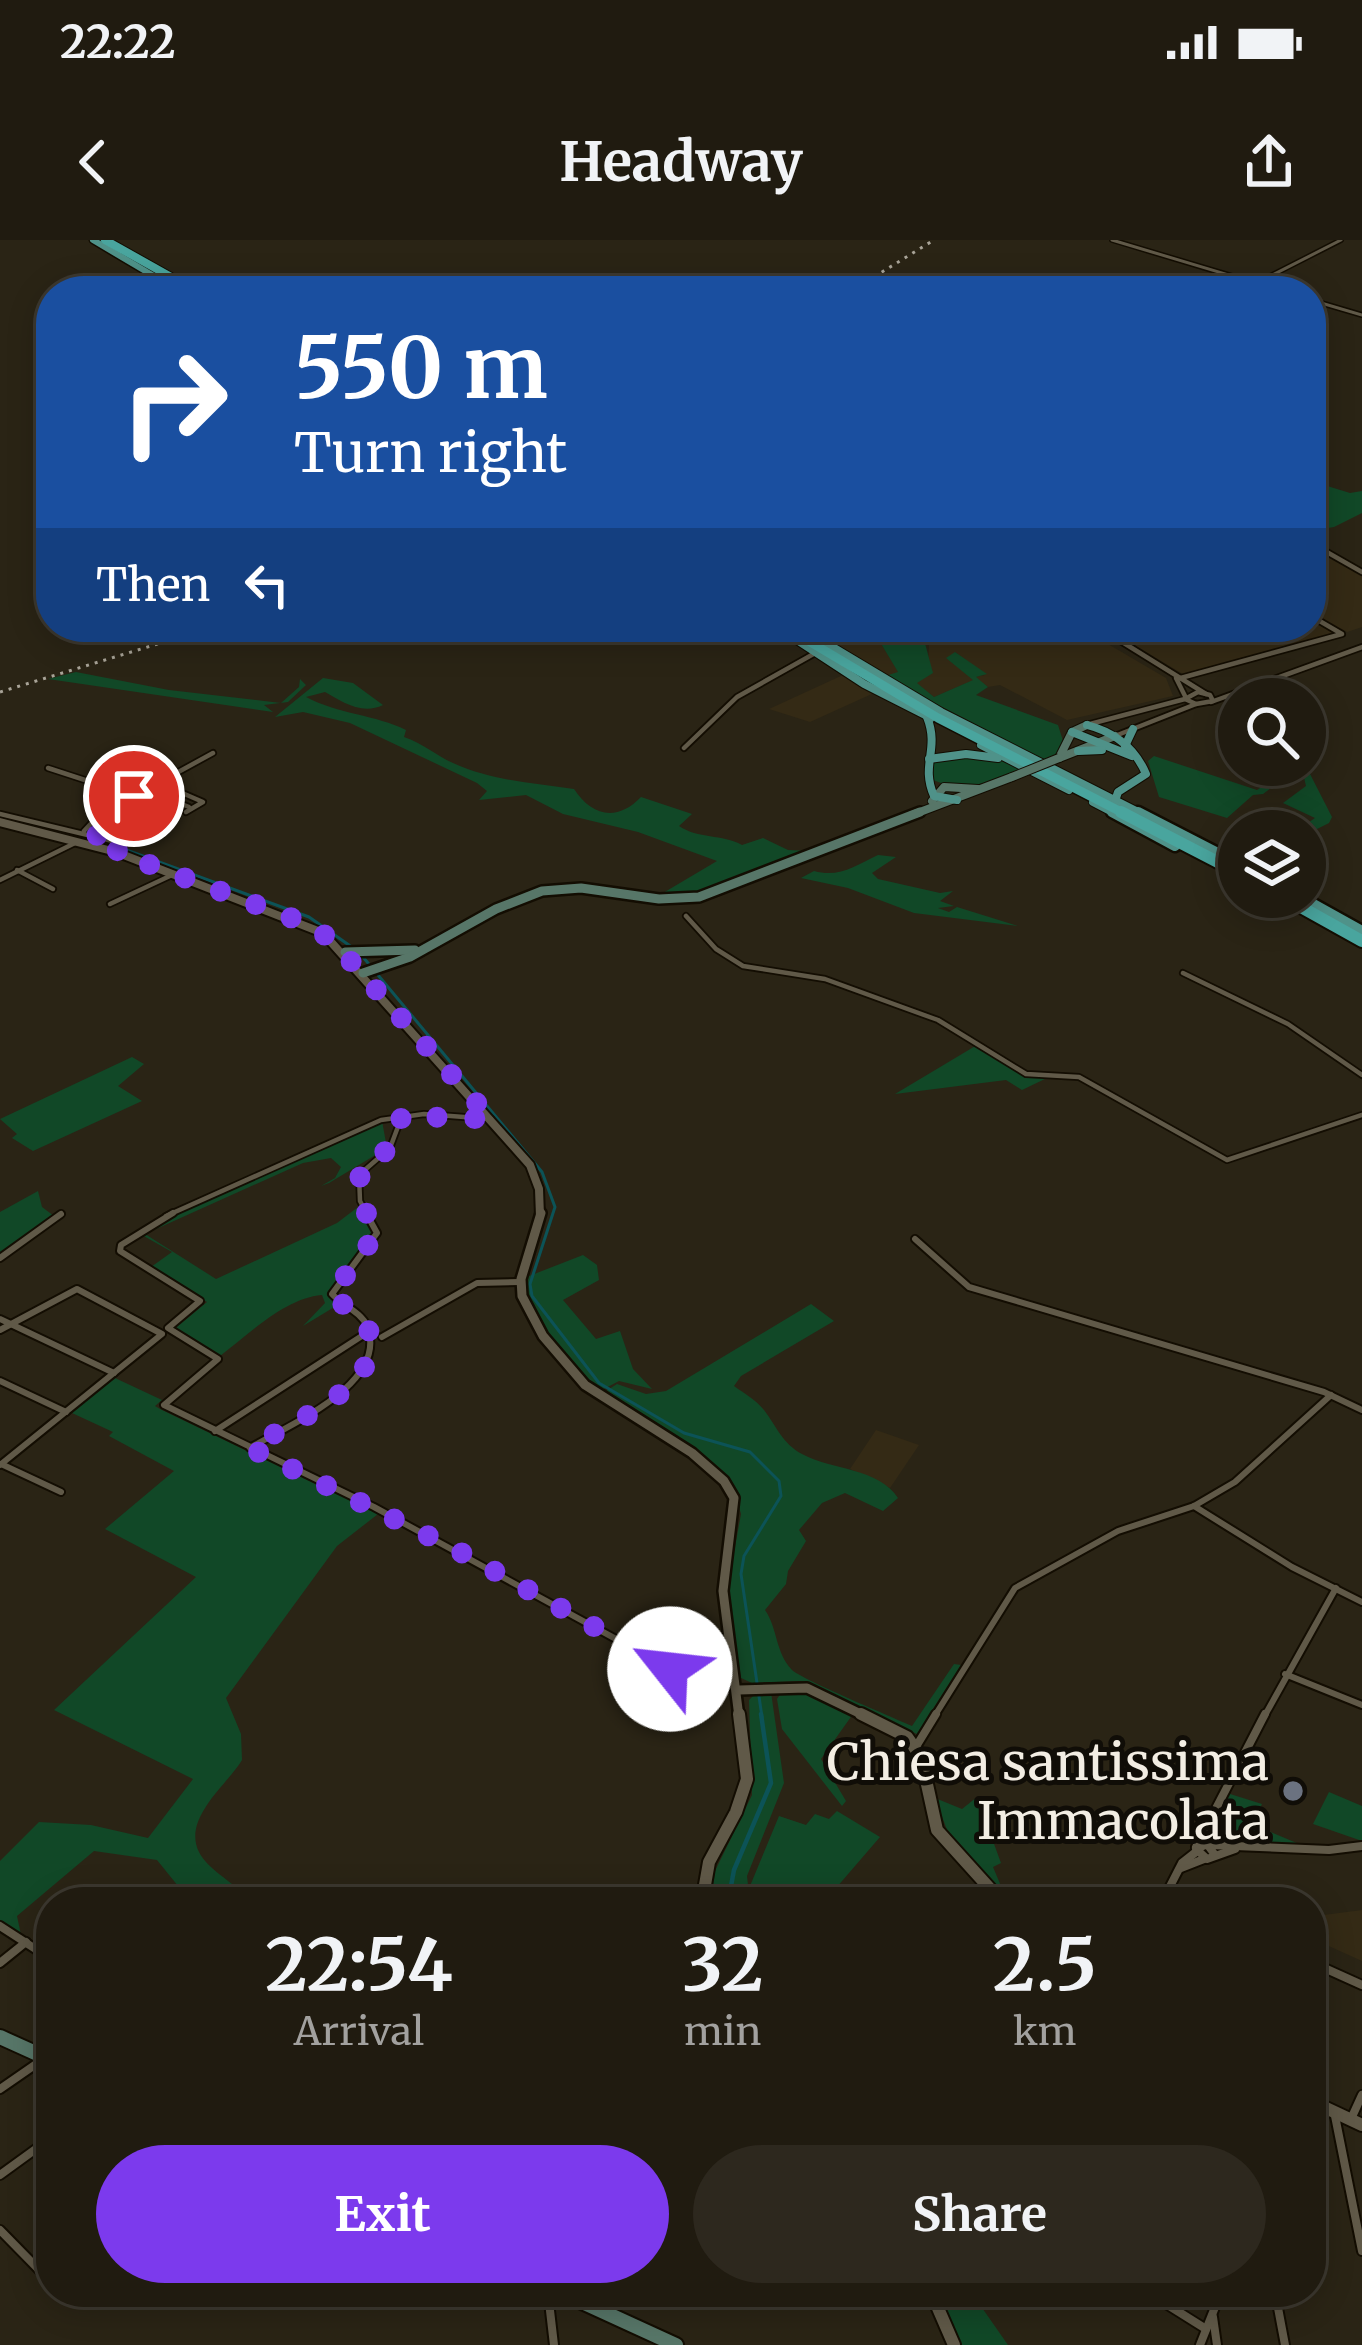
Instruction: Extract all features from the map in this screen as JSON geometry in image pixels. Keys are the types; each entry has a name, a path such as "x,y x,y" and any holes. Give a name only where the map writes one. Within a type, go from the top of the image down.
{"highway":[{"path":"102,240 158,276"},
{"path":"102,240 170,276"},
{"path":"811,642 899,701"},
{"path":"813,642 941,716 1218,860"},
{"path":"841,659 920,700"},
{"path":"856,672 1209,857"},
{"path":"1100,806 1218,861"},
{"path":"1325,918 1362,939"}],"main road":[{"path":"805,642 926,716 1218,861"},
{"path":"815,642 1218,859"},
{"path":"926,716 936,741 922,770 934,796"},
{"path":"1059,758 1072,733 1087,725 1104,728 1123,749"},
{"path":"1123,749 1132,729"},
{"path":"1072,733 1123,749 1140,760 1146,774 1118,792 1115,801"},
{"path":"364,973 379,970 530,895 581,888 649,900 699,896 1114,736"},
{"path":"1078,751 1123,749"},
{"path":"928,760 966,754 1019,765"},
{"path":"926,778 944,787 987,788"},
{"path":"1072,780 1130,786"},
{"path":"348,952 413,951 545,887 583,885 651,897 696,894 922,811 944,787"},
{"path":"934,796 957,800"},
{"path":"1325,918 1362,939"},
{"path":"0,2037 36,2054"},
{"path":"590,2307 676,2345"}],"street":[{"path":"1112,240 1231,276"},
{"path":"1272,276 1341,240"},
{"path":"1326,304 1362,315"},
{"path":"1326,552 1362,572"},
{"path":"1326,625 1342,634 1326,638"},
{"path":"1119,642 1207,694 1211,702"},
{"path":"1180,678 1313,642"},
{"path":"1114,736 1362,647"},
{"path":"684,748 736,697 817,652"},
{"path":"1180,678 1185,698 1196,704"},
{"path":"1087,725 1207,694"},
{"path":"0,880 82,836 98,815 213,753"},
{"path":"48,768 134,796"},
{"path":"146,790 187,810 203,802 159,783"},
{"path":"0,818 82,836 305,923 348,952 530,1165 542,1195 542,1220 519,1282 529,1314 591,1390 712,1468 729,1485 736,1509 723,1591 748,1764 746,1790 709,1862 705,1887"},
{"path":"17,870 53,890"},
{"path":"110,904 176,874"},
{"path":"686,916 716,949 743,966 825,979 938,1020 1026,1074 1074,1075 1227,1160 1362,1115"},
{"path":"1183,973 1288,1024 1362,1075"},
{"path":"61,1492 1,1464 200,1301 120,1251 121,1245 163,1217 372,1124 402,1116 491,1119"},
{"path":"250,1448 342,1397 366,1362 364,1320 335,1300 333,1288 377,1233 360,1201 359,1175 390,1148 402,1116"},
{"path":"0,1258 61,1214"},
{"path":"915,1239 969,1287 1330,1395 1362,1410"},
{"path":"382,1337 477,1282 519,1282"},
{"path":"0,1330 77,1289 218,1360 164,1405 453,1548 670,1669 695,1676 734,1671"},
{"path":"0,1319 114,1372"},
{"path":"215,1431 368,1332"},
{"path":"0,1381 66,1412"},
{"path":"916,1747 1015,1588 1118,1532 1194,1506 1235,1482 1330,1395"},
{"path":"1194,1506 1292,1567 1362,1602"},
{"path":"1205,1850 1207,1821 1336,1588"},
{"path":"1285,1675 1362,1705"},
{"path":"739,1690 815,1691 898,1731 916,1747 933,1819 943,1838 988,1887"},
{"path":"1170,1887 1181,1868 1205,1850 1362,1846"},
{"path":"0,1926 36,1949"},
{"path":"0,1963 26,1942"},
{"path":"1326,1969 1362,1985"},
{"path":"0,2089 36,2066"},
{"path":"1326,2109 1356,2123 1362,2095"},
{"path":"1334,2113 1362,2251"},
{"path":"0,2175 36,2149"},
{"path":"0,2230 36,2267"},
{"path":"552,2307 554,2345"},
{"path":"938,2307 954,2345"},
{"path":"1171,2307 1206,2329"},
{"path":"1200,2345 1215,2307"},
{"path":"1278,2307 1285,2345"},
{"path":"1212,2314 1217,2345"}],"shaded area":[{"path":"1326,556 1362,576 1362,627 1347,632 1326,620"},
{"path":"828,642 880,642 899,673 891,678"},
{"path":"1105,642 1166,678 1173,696 1067,720 1000,685 988,687 974,677 985,675 955,652 974,680 934,697 916,683 928,664 929,645"},
{"path":"1129,642 1305,642 1183,674"},
{"path":"843,675 874,693 810,722 769,709"},
{"path":"876,1430 919,1445 890,1488 850,1469"},
{"path":"1362,1910 1362,1961 1326,1945 1326,1915"}],"green space":[{"path":"1326,486 1350,493 1362,491 1362,513 1326,528"},
{"path":"880,642 925,642 933,673 917,683 934,697 973,680 946,658 955,652 987,674 976,677 988,687 976,695 1058,725 1064,744 1056,755 1041,762 885,676 898,672"},
{"path":"76,672 169,690 280,703 264,705 273,712 48,679"},
{"path":"323,678 353,683 383,705 359,708 325,692 306,697 406,730 404,737 468,769 574,789 588,805 605,812 622,810 641,797 692,814 679,826 694,833 742,845 763,838 788,850 809,851 694,893 658,896 717,861 638,832 563,814 526,795 479,800 487,791 477,783 350,723 303,712 275,717"},
{"path":"300,679 306,685 288,702 281,703 299,687"},
{"path":"1154,756 1218,777 1218,786 1257,790 1273,786 1236,810 1218,810 1218,815 1159,797 1148,761"},
{"path":"942,757 994,758 1023,769 956,786 933,780 928,765"},
{"path":"1306,786 1316,786 1332,817 1326,824 1326,810 1298,810 1283,803"},
{"path":"878,855 896,857 872,873 878,879 940,893 953,891 940,901 954,906 938,908 949,912 957,907 1018,926 914,913 848,888 801,878 814,871 847,870"},
{"path":"977,1045 1026,1077 1047,1078 1022,1090 1006,1080 895,1094"},
{"path":"132,1057 144,1064 118,1086 142,1101 33,1151 12,1138 17,1134 0,1119"},
{"path":"382,1121 387,1148 329,1183 321,1186 335,1178 341,1167 331,1158 303,1163 145,1234 216,1279 337,1223 358,1207 372,1222 373,1235 330,1289 336,1306 303,1326 325,1303 322,1295 295,1303 220,1356 173,1330 207,1302 151,1267 172,1252 142,1235"},
{"path":"38,1191 42,1207 54,1216 0,1254 0,1212"},
{"path":"583,1255 597,1265 599,1280 563,1300 596,1339 620,1331 633,1369 652,1389 619,1381 600,1391 539,1323 524,1278"},
{"path":"811,1304 834,1321 741,1376 734,1386 761,1406 795,1450 879,1481 898,1498 883,1511 845,1493 822,1503 799,1530 806,1541 788,1571 786,1584 765,1610 792,1670 912,1726 954,1664 961,1665 917,1734 801,1681 752,1683 741,1678 727,1591 741,1514 733,1486 713,1465 603,1393 617,1384 646,1394 666,1391"},
{"path":"115,1378 162,1400 155,1406 160,1409 378,1514 337,1546 226,1698 241,1734 242,1760 201,1814 195,1839 207,1863 235,1887 179,1887 157,1860 94,1851 51,1887 36,1887 36,1900 17,1916 21,1935 0,1922 0,1861 39,1822 91,1825 148,1838 193,1779 54,1710 196,1577 105,1529 174,1471 109,1436 113,1432 72,1413"},
{"path":"771,1692 784,1783 747,1876 748,1887 713,1887 715,1871 752,1795 749,1700"},
{"path":"781,1693 813,1695 853,1714 821,1759 846,1801 842,1806 782,1729 777,1699"},
{"path":"1329,1792 1362,1806 1362,1841 1313,1824"},
{"path":"1227,1793 1262,1804 1252,1824 1299,1844 1217,1842 1211,1825"},
{"path":"977,1797 1001,1863 993,1867 1002,1887 996,1887 949,1835 935,1798 962,1809"},
{"path":"837,1811 880,1837 837,1887 750,1886 779,1816 806,1825 815,1814 829,1819"},
{"path":"944,2307 981,2307 1008,2345 961,2345"}],"waterway":[{"path":"0,818 23,822"},
{"path":"102,841 309,917 356,950"},
{"path":"363,957 542,1172 555,1207 530,1284 532,1296 599,1383 684,1433 750,1452 779,1481 781,1496 744,1556 741,1574 762,1717"},
{"path":"731,1887 771,1783 761,1714"}],"railway":[{"path":"875,276 934,240"},
{"path":"0,692 164,642"}],"place":[{"name":"Chiesa santissima Immacolata","path":"1293,1791"}],"route":[{"path":"134,796 98,815 84,831 124,844 116,852 305,923 331,939 491,1119 402,1116 390,1148 360,1170 360,1201 377,1233 332,1294 364,1320 370,1352 342,1397 250,1448 453,1548 670,1669"}]}
